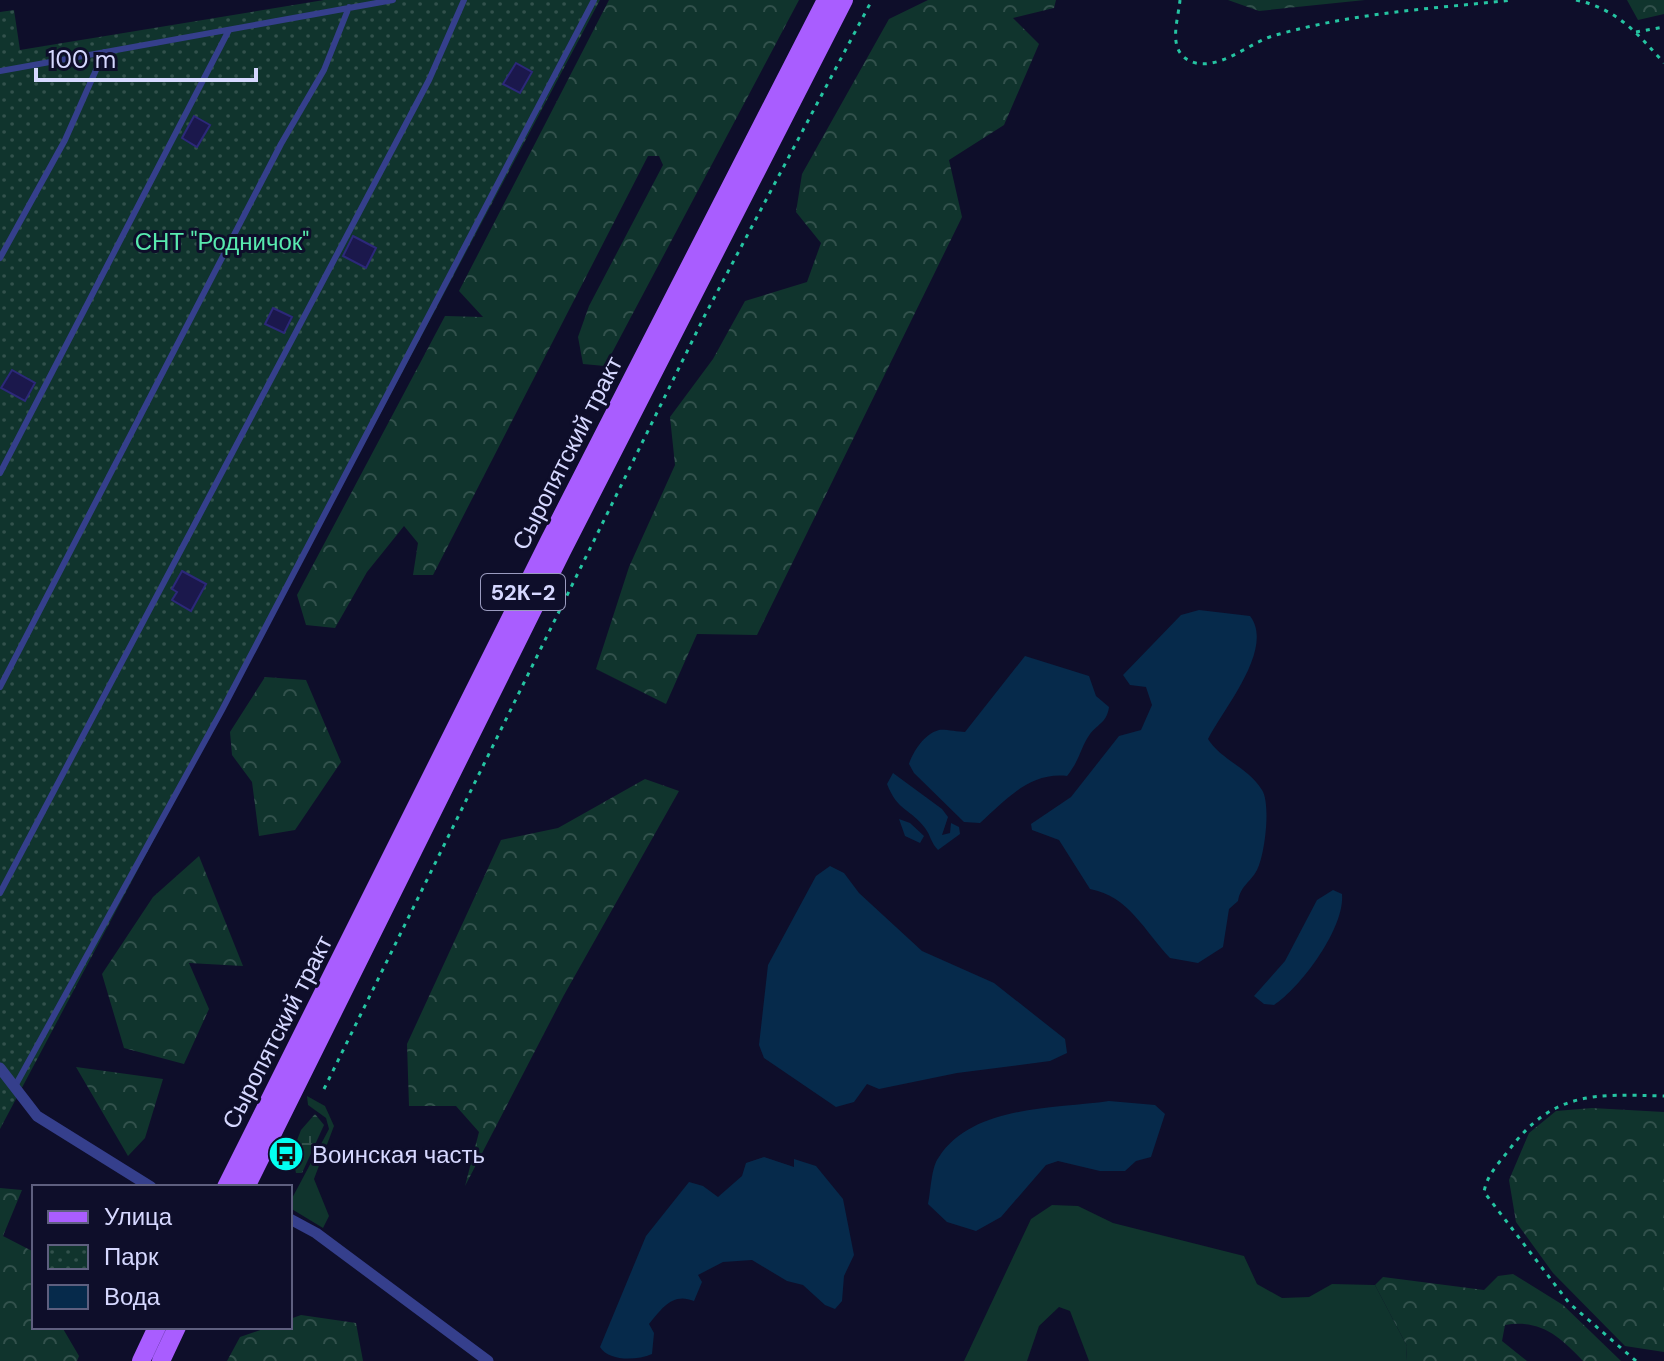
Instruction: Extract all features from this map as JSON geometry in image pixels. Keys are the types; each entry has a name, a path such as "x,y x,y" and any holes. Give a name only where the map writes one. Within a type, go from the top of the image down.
{"main road":[{"name":"Сыропятский тракт","path":"227,1185 556,527 826,0"},
{"name":"Сыропятский тракт","path":"247,1185 562,551 844,0"},
{"path":"141,1361 156,1329"},
{"path":"161,1361 176,1329"}],"street":[{"path":"0,1068 37,1116 148,1185"},
{"path":"292,1220 341,1251 488,1361"}],"lane":[{"path":"0,71 393,0"},
{"path":"0,893 429,80 464,0"},
{"path":"14,1088 222,710 594,0"},
{"path":"0,687 281,144 324,70 349,7"},
{"path":"0,473 229,30"},
{"path":"0,258 65,140 104,52"}],"path":[{"path":"324,1089 705,315 872,0"},
{"path":"1180,0 1174,36 1179,52 1194,62 1208,63 1261,39 1312,25 1383,11 1513,0"},
{"path":"1576,0 1596,4 1627,21 1664,63"},
{"path":"1636,32 1664,27"},
{"path":"1636,1361 1569,1303 1484,1192 1486,1180 1523,1130 1546,1111 1567,1101 1664,1096"}],"green space":[{"name":"СНТ \"Родничок\"","path":"324,0 600,0 0,1129 0,12 14,10 20,50"},
{"path":"609,0 799,0 605,366 583,364 578,337 589,306 663,165 659,156 648,156 433,575 413,575 418,543 404,526 367,572 335,628 306,625 297,595 445,316 483,317 459,291"},
{"path":"928,0 1056,0 1054,8 1013,18 1039,44 1004,125 949,160 962,217 757,635 697,634 666,704 596,669 629,567 675,465 670,417 713,359 745,301 807,282 821,243 796,212 802,174 889,19"},
{"path":"1228,0 1365,0 1259,11"},
{"path":"1627,0 1664,0 1664,14 1638,20"},
{"path":"265,677 306,680 341,762 295,830 259,836 252,782 232,755 230,732"},
{"path":"645,779 679,791 564,995 465,1186 479,1132 456,1106 409,1106 407,1044 501,840 558,828"},
{"path":"199,856 243,966 189,963 209,1009 184,1064 124,1048 102,974 153,897"},
{"path":"76,1067 163,1079 145,1138 128,1156"},
{"path":"307,1096 325,1106 334,1126 314,1179 329,1216 323,1228 292,1209 292,1198 329,1129 326,1118 308,1105"},
{"path":"1592,1108 1664,1112 1664,1352 1625,1346 1553,1273 1516,1222 1509,1180 1529,1133 1556,1111"},
{"path":"315,1114 324,1125 302,1173 296,1173 292,1153 301,1130"},
{"path":"0,1188 22,1190 3,1236 32,1251 32,1329 63,1329 79,1356 77,1361 0,1361"},
{"path":"1052,1205 1078,1206 1113,1223 1244,1256 1257,1284 1282,1298 1309,1297 1332,1284 1375,1285 1407,1346 1406,1361 1089,1361 1070,1311 1059,1307 1039,1326 1027,1361 964,1361 1031,1219"},
{"path":"1513,1274 1563,1305 1621,1361 1583,1361 1549,1332 1518,1324 1505,1325 1502,1341 1527,1361 1406,1361 1407,1346 1375,1285 1383,1277 1484,1290 1498,1276"},
{"path":"301,1315 356,1323 363,1361 227,1361 240,1337 263,1329 292,1329 292,1318"}],"water":[{"path":"1199,610 1250,616 1256,629 1252,661 1208,739 1262,790 1266,818 1260,863 1241,891 1238,901 1229,909 1223,947 1198,963 1170,958 1126,907 1104,893 1090,889 1059,840 1032,830 1031,824 1071,797 1119,736 1141,730 1152,705 1146,687 1130,685 1123,675 1181,615"},
{"path":"1025,656 1089,676 1096,696 1109,707 1108,712 1087,739 1067,776 1041,778 1019,789 980,823 964,822 914,773 909,764 920,744 934,732 965,732"},
{"path":"893,773 942,809 948,817 942,835 950,833 951,823 959,827 960,834 938,850 925,828 891,793 887,784"},
{"path":"899,819 910,823 924,836 920,843 905,836"},
{"path":"830,866 844,873 859,893 922,951 994,983 1065,1039 1067,1053 1050,1061 957,1073 879,1089 867,1084 854,1102 836,1107 764,1058 759,1045 768,965 816,876"},
{"path":"1333,890 1342,894 1341,908 1319,956 1285,996 1274,1005 1264,1004 1254,996 1285,961 1317,900"},
{"path":"1109,1101 1155,1105 1165,1114 1151,1157 1136,1161 1125,1171 1100,1171 1058,1161 1046,1165 1001,1217 976,1231 947,1222 928,1204 936,1161 954,1140 972,1127 1016,1112"},
{"path":"764,1157 794,1167 794,1159 816,1166 843,1199 854,1255 844,1276 842,1301 835,1309 825,1305 803,1285 787,1281 752,1260 723,1262 698,1275 702,1282 694,1301 674,1300 663,1307 649,1324 654,1333 652,1354 623,1358 604,1352 600,1347 646,1236 689,1182 703,1186 718,1197 742,1176 746,1163"}],"building":[{"path":"516,63 532,72 520,93 503,84"},
{"path":"194,116 210,125 197,147 182,138"},
{"path":"353,236 376,248 366,268 343,256"},
{"path":"273,308 292,317 284,333 265,324"},
{"path":"12,370 35,383 25,401 1,388"},
{"path":"182,571 206,584 191,611 172,600 177,592 172,589"}],"place":[{"name":"Воинская часть","path":"286,1154"}]}
